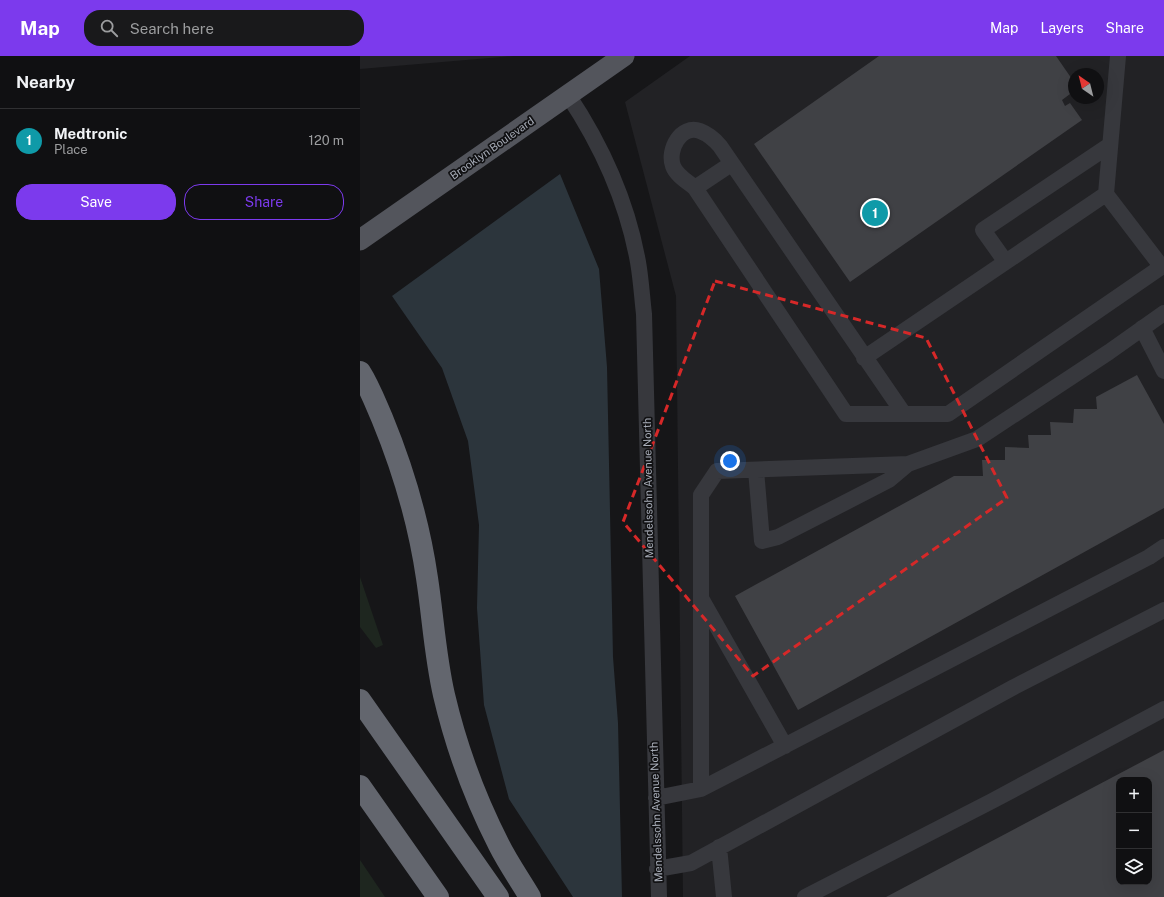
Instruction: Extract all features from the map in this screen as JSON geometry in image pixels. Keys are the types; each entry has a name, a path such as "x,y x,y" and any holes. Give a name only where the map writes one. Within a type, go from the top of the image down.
{"highway":[{"path":"360,372 366,382 392,444 411,501 427,577 432,626 443,688 459,748 499,846 530,897"},
{"path":"360,700 498,897"},
{"path":"360,786 438,897"}],"main road":[{"name":"Brooklyn Boulevard","path":"360,240 624,56"}],"street":[{"path":"904,414 713,138 699,130 687,132 677,139 672,152 673,166 683,178 695,188 846,414 904,414 948,414 1163,266 1106,194 1118,56"},
{"name":"Mendelssohn Avenue North","path":"568,95 589,126 610,167 625,210 638,262 644,314 657,869 659,897"},
{"path":"1006,261 983,230 1110,145"},
{"path":"695,188 731,164"},
{"path":"864,358 1106,194"},
{"path":"701,789 701,495 717,471 908,464 977,439 1164,313"},
{"path":"1142,328 1164,371"},
{"path":"756,470 762,541 778,537 889,480 908,464"},
{"path":"656,798 701,789 1149,557 1164,547"},
{"path":"702,599 785,746"},
{"path":"657,869 691,863 1014,687 1164,610"},
{"path":"805,897 992,801 1164,709"},
{"path":"719,847 724,897"}],"highlighted area":[{"path":"715,281 926,338 1007,498 753,676 623,522"}],"shaded area":[{"path":"360,56 514,56 360,69"},
{"path":"690,56 1164,56 1164,897 683,897 676,296 625,102"},
{"path":"560,174 599,269 607,367 613,657 618,723 622,897 573,897 509,799 484,705 477,608 479,525 468,441 442,368 392,296"},
{"path":"360,577 383,645 376,648 360,627"},
{"path":"360,860 385,897 360,897"}],"building":[{"path":"879,56 1056,56 1068,73 1068,96 1062,100 1065,106 1071,104 1082,120 850,282 754,144"},
{"path":"1137,375 1164,424 1164,508 798,710 735,596 954,476 983,476 982,460 1005,460 1005,447 1029,448 1028,435 1051,435 1050,422 1073,423 1074,409 1097,409 1096,397"},
{"path":"1164,750 1164,897 886,897"}],"place":[{"name":"Medtronic","path":"875,213"}]}
